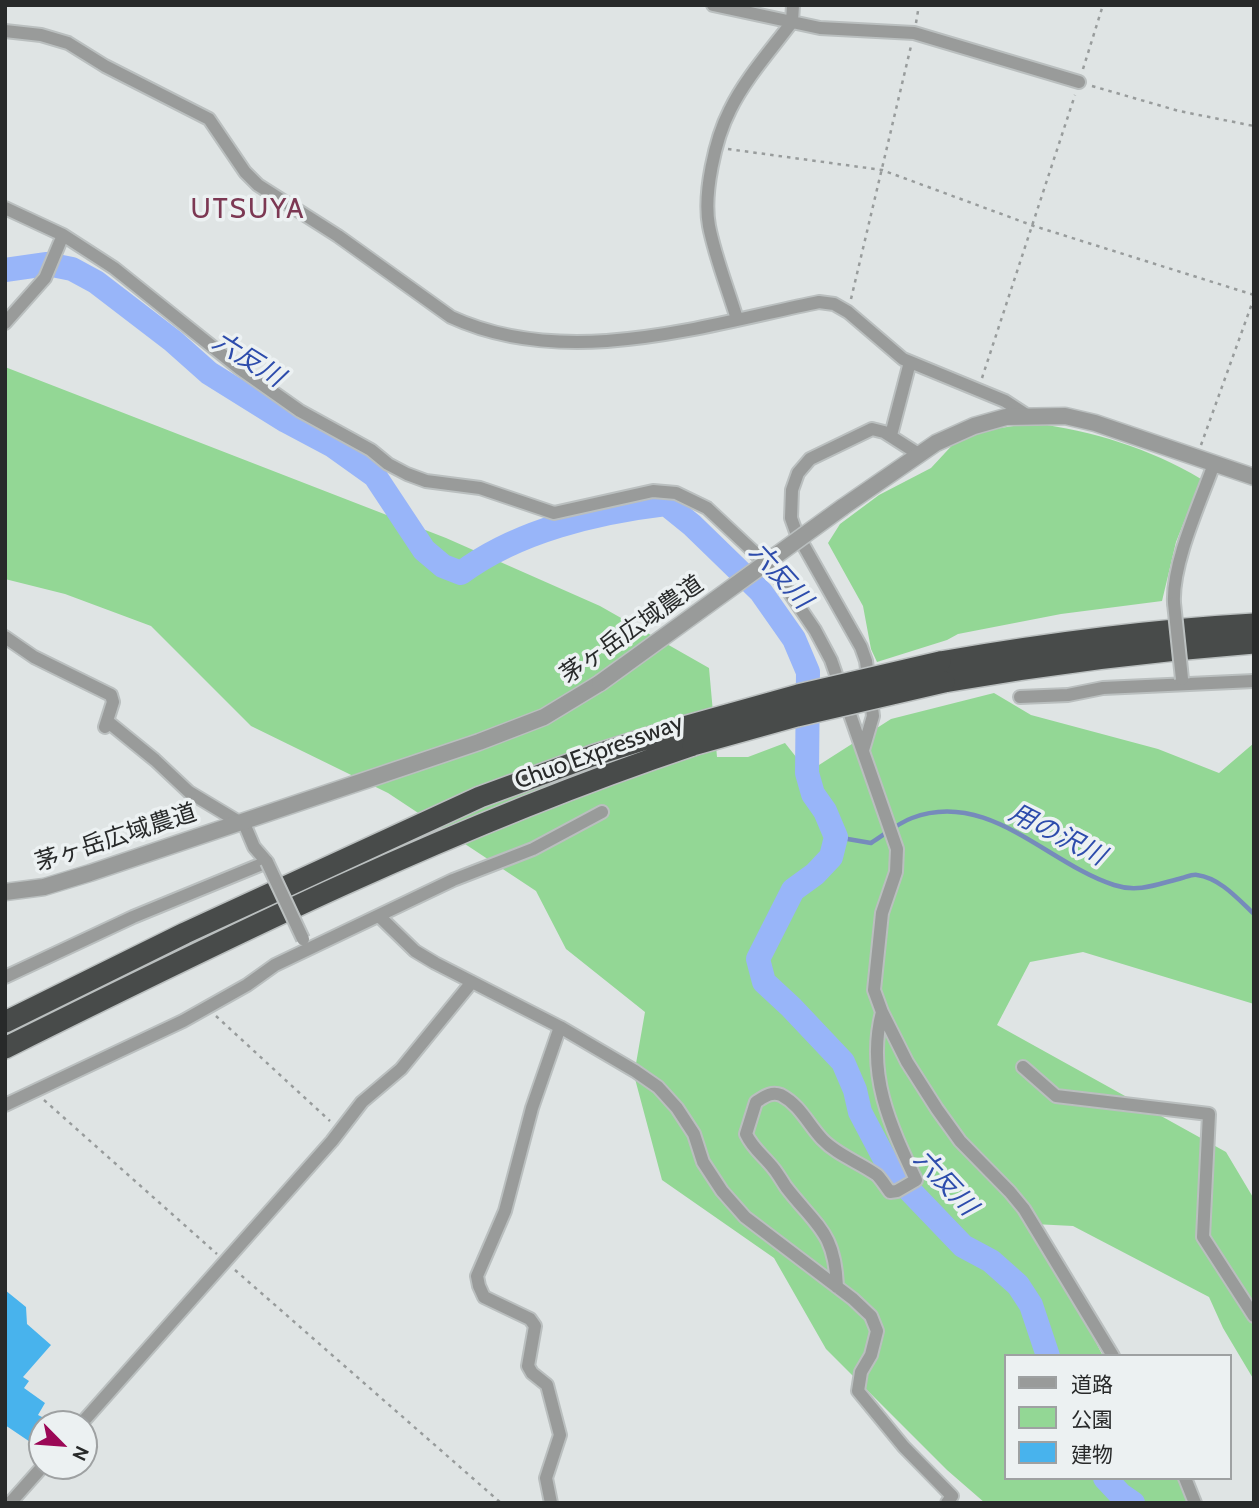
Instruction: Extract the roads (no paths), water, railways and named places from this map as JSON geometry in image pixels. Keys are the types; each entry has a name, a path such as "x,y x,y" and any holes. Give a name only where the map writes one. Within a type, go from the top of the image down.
{"highway":[{"name":"Chuo Expressway","path":"5,1022 185,933 480,797 592,756 797,716 1029,647 1140,633 1254,624"},
{"name":"Chuo Expressway","path":"942,672 1031,667 1254,643"},
{"name":"Chuo Expressway","path":"5,1048 194,954 381,866 600,776 690,735"}],"street":[{"path":"712,5 820,28 914,33 1079,82"},
{"path":"737,319 709,227 707,207 718,147 730,110 792,22 793,5"},
{"path":"5,31 41,34 68,43 105,66 209,119 245,172 258,185 338,236 451,317 470,326 503,335 555,341 605,342 648,338 819,302 834,304 848,312 886,346 910,362 1005,401 1028,416"},
{"path":"5,208 63,235 114,268 239,368 300,411 371,450 388,464 407,474 426,481 480,488 554,513 653,491 676,493 707,508 783,583 815,629 831,660 897,849 896,872 882,913 875,968 874,990 882,1012 907,1062 937,1109 960,1141 1024,1209 1112,1354"},
{"path":"5,323 45,278 63,235"},
{"path":"891,435 910,362"},
{"name":"茅ヶ岳広域農道","path":"5,892 44,887 544,717 600,683 936,443 974,426 1006,417 1065,416 1095,423 1254,477"},
{"path":"863,750 873,716 863,654 796,532 791,506 792,490 798,474 810,459 872,429 891,435 920,455"},
{"path":"1182,682 1173,589 1177,569 1214,464"},
{"path":"5,637 34,657 111,695 113,702 106,724 155,760 189,792 241,821 254,847 267,862 305,945"},
{"path":"1020,697 1068,695 1102,688 1182,682 1254,681"},
{"path":"5,1105 102,1058 144,1041 247,985 305,945 379,916 453,880 534,849 602,812"},
{"path":"5,977 133,917 267,862"},
{"path":"379,916 415,951 561,1027 635,1070 658,1087 677,1108 694,1134 703,1162 744,1217 871,1316 877,1331 871,1355 860,1372 858,1391 904,1447 951,1496 947,1503"},
{"path":"93,1410 341,1130 362,1102 401,1069 472,982"},
{"path":"837,1287 836,1262 822,1228 753,1147 746,1134 756,1102 769,1094 778,1094 794,1104 821,1139 878,1176 890,1192 916,1180 888,1122 875,1060 876,1035 882,1012"},
{"path":"551,1503 546,1478 560,1435 547,1385 532,1373 528,1366 535,1326 530,1320 484,1297 478,1276 505,1211 532,1108 561,1027"},
{"path":"1023,1067 1056,1096 1209,1114 1203,1237 1254,1316"},
{"path":"5,1500 11,1502 31,1480"},
{"path":"1186,1480 1195,1503"}],"waterway":[{"name":"六反川","path":"5,270 47,264 72,269 96,282 173,341 209,373 286,421 333,446 375,476 424,550 443,566 461,573 507,546 559,526 613,512 666,504 692,525 761,592 794,639 808,672 807,773 813,794 825,811 836,837 831,857 815,874 793,890 758,959 764,982 843,1062 855,1090 860,1112 891,1171 963,1246 991,1261 1018,1285 1031,1305 1047,1354"},
{"name":"用の沢川","path":"836,837 871,843 912,818 940,812 966,813 1017,833 1089,875 1114,885 1140,888 1194,875 1205,877 1228,890 1254,914"},
{"name":"六反川","path":"1107,1480 1133,1503"}],"district":[{"name":"UTSUYA","path":"248,210"}]}
